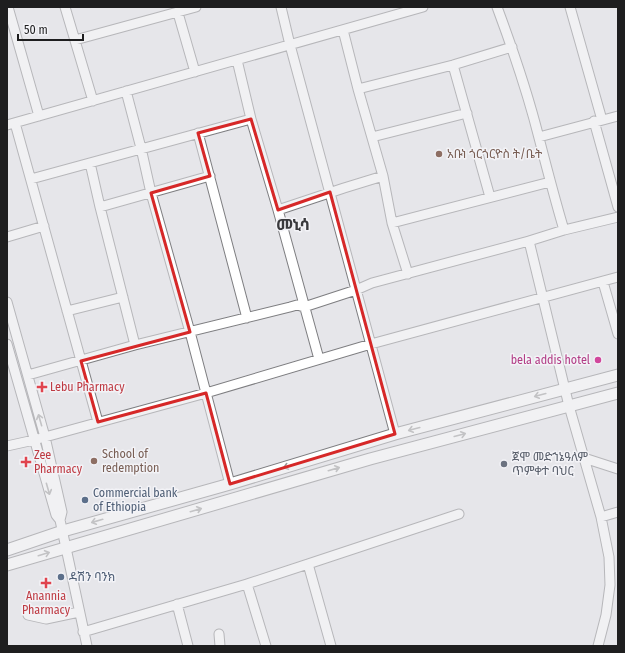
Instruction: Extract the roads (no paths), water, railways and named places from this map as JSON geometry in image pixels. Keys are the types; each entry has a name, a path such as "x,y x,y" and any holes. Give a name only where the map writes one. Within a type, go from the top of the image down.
{"main road":[{"path":"7,550 61,526 230,484 395,434 566,388 618,376"},
{"path":"7,565 370,459 618,393"}],"street":[{"path":"8,7 39,116"},
{"path":"65,7 93,101"},
{"path":"75,40 196,7"},
{"path":"281,7 395,434"},
{"path":"98,422 31,178 11,124 423,7"},
{"path":"497,7 512,47 564,230"},
{"path":"570,7 618,207"},
{"path":"178,13 195,72"},
{"path":"343,30 383,176 392,222 408,274"},
{"path":"358,89 454,65 512,47"},
{"path":"238,60 251,119 319,359"},
{"path":"454,65 490,197"},
{"path":"126,91 142,148 151,193 190,332 230,484"},
{"path":"372,137 467,113"},
{"path":"539,138 618,116"},
{"path":"31,178 251,119"},
{"path":"198,133 247,318"},
{"path":"90,162 135,345"},
{"path":"100,207 210,176"},
{"path":"278,210 383,176"},
{"path":"392,222 550,182"},
{"path":"28,375 135,345 297,305 304,307 372,284 564,230 618,217"},
{"path":"7,236 44,226"},
{"path":"529,241 566,388 569,406 601,517 614,584 598,646"},
{"path":"7,446 206,393 371,344 618,278"},
{"path":"603,282 618,334"},
{"path":"67,311 123,297"},
{"path":"7,302 45,437 62,512 61,526"},
{"path":"7,344 56,515 61,526 86,646"},
{"path":"584,458 618,469"},
{"path":"601,517 618,512"},
{"path":"83,632 247,584 459,514"},
{"path":"308,564 331,646"},
{"path":"247,584 266,646"},
{"path":"177,604 188,646"},
{"path":"28,615 46,619 79,612"},
{"path":"219,634 220,646"}],"place":[{"name":"አቡነ ጎርጎርዮስ ት/ቤት","path":"439,154"},
{"name":"bela addis hotel","path":"598,360"},
{"name":"Lebu Pharmacy","path":"42,387"},
{"name":"School of redemption","path":"94,461"},
{"name":"Zee Pharmacy","path":"26,462"},
{"name":"ጀሞ መድኀኔዓለም ጥምቀተ ባህር","path":"504,464"},
{"name":"Commercial bank of Ethiopia","path":"85,500"},
{"name":"ዳሽን ባንክ","path":"61,577"},
{"name":"Anannia Pharmacy","path":"46,583"}],"district":[{"name":"መኒሳ","path":"293,224"}]}
